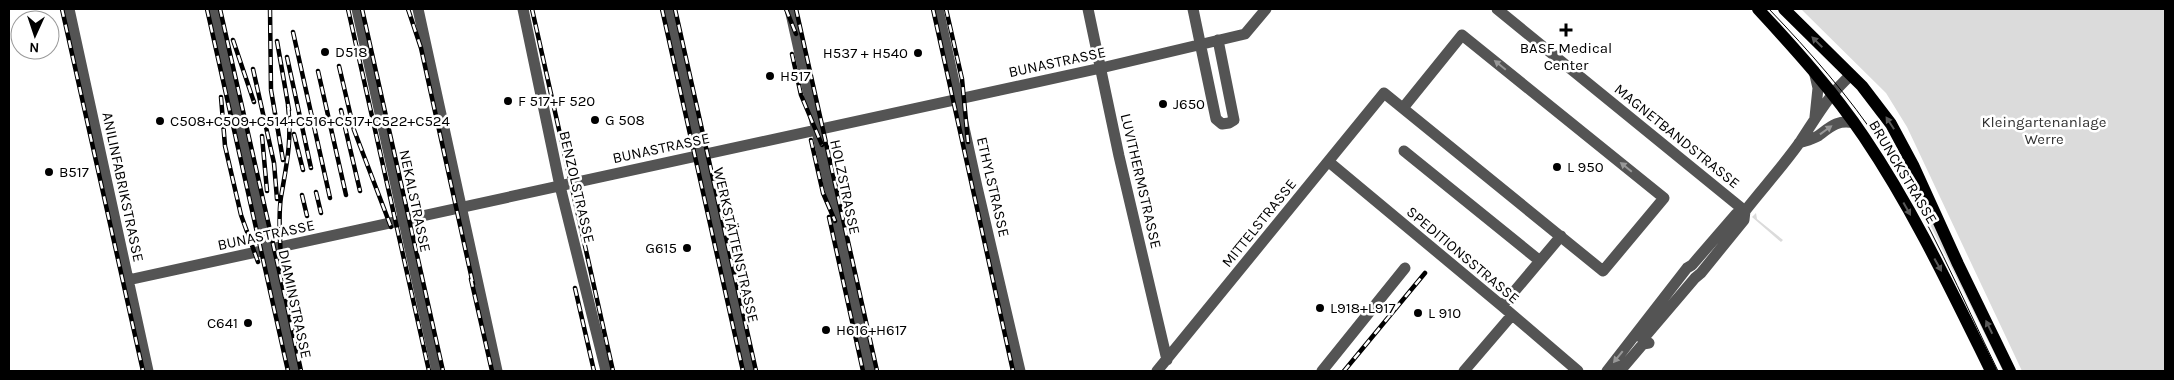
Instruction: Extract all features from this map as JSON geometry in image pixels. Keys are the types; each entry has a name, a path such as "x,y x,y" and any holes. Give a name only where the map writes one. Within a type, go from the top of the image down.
{"main road":[{"name":"BRUNCKSTRASSE","path":"1758,9 1814,69 1854,123 1887,173 1952,291 1991,371"},
{"name":"BRUNCKSTRASSE","path":"1784,9 1851,75 1880,108 1899,137 2010,371"}],"street":[{"name":"ANILINFABRIKSTRASSE","path":"69,9 148,371"},
{"name":"DIAMINSTRASSE","path":"214,9 295,371"},
{"name":"NEKALSTRASSE","path":"357,9 437,371"},
{"path":"418,9 497,371"},
{"name":"BENZOLSTRASSE","path":"523,9 560,186 606,371"},
{"name":"WERKSTÄTTENSTRASSE","path":"668,9 749,371"},
{"name":"HOLZSTRASSE","path":"790,9 870,371"},
{"name":"ETHYLSTRASSE","path":"938,9 1020,371"},
{"name":"LUVITHERMSTRASSE","path":"1088,9 1119,156 1167,360"},
{"path":"1193,9 1216,119 1222,124 1234,120 1234,112 1218,40"},
{"name":"BUNASTRASSE","path":"128,280 1101,68 1245,34 1266,9"},
{"name":"MAGNETBANDSTRASSE","path":"1497,9 1745,211"},
{"path":"1462,35 1664,198 1603,271 1561,236 1403,108 1462,35"},
{"path":"1814,69 1818,88 1815,119"},
{"path":"1697,269 1744,220 1745,211 1799,143 1832,94 1851,75"},
{"name":"MITTELSTRASSE","path":"1156,371 1167,360 1384,93 1403,108"},
{"path":"1799,143 1816,137 1828,127 1838,123 1854,123"},
{"path":"1404,152 1540,261"},
{"name":"SPEDITIONSSTRASSE","path":"1329,162 1502,306 1574,370"},
{"path":"1502,306 1561,236"},
{"path":"1322,371 1405,268"},
{"path":"1607,371 1652,316 1653,311 1687,268 1697,269"},
{"path":"1631,341 1649,344 1701,282 1697,269"},
{"path":"1464,371 1512,315"},
{"path":"1620,371 1643,342"}],"green space":[{"name":"Kleingartenanlage Werre","path":"1801,9 2165,9 2165,371 2022,371 1907,127 1886,93"},
{"path":"1903,162 2006,371 2003,371 1900,164"},
{"path":"1756,213 1757,219 1783,240 1781,242 1752,217"}],"tram line":[{"path":"1769,9 1828,75 1882,146 1929,228 1998,371"}],"railway":[{"path":"62,9 143,371"},
{"path":"207,9 288,371"},
{"path":"220,9 285,297"},
{"path":"270,9 271,90 283,160"},
{"path":"348,9 429,371"},
{"path":"362,9 443,371"},
{"path":"408,9 421,48 473,284"},
{"path":"532,9 613,371"},
{"path":"662,9 743,371"},
{"path":"675,9 756,371"},
{"path":"786,9 796,34"},
{"path":"796,9 877,371"},
{"path":"933,9 1013,371"},
{"path":"946,9 962,79 968,142"},
{"path":"293,32 330,198"},
{"path":"233,40 254,102"},
{"path":"277,41 289,110"},
{"path":"792,54 801,95 822,145"},
{"path":"287,57 311,168"},
{"path":"339,66 354,130 391,227"},
{"path":"253,69 274,163 277,199"},
{"path":"318,71 346,195"},
{"path":"221,97 225,146 241,215 258,262"},
{"path":"281,259 280,212 289,141 288,105"},
{"path":"341,110 360,191"},
{"path":"294,134 303,170"},
{"path":"262,136 267,191"},
{"path":"811,140 823,193 835,221"},
{"path":"316,192 321,213"},
{"path":"302,195 307,216"},
{"path":"829,217 863,371"},
{"path":"1344,371 1425,273"},
{"path":"471,279 492,371"},
{"path":"575,288 594,371"},
{"path":"284,291 301,371"}],"place":[{"name":"BASF Medical Center","path":"1566,30"},
{"name":"D518","path":"325,52"},
{"name":"H537 + H540","path":"918,53"},
{"name":"H517","path":"770,76"},
{"name":"F 517+F 520","path":"508,101"},
{"name":"J650","path":"1163,104"},
{"name":"G 508","path":"595,120"},
{"name":"C508+C509+C514+C516+C517+C522+C524","path":"160,121"},
{"name":"L 950","path":"1557,167"},
{"name":"B517","path":"49,172"},
{"name":"G615","path":"687,248"},
{"name":"L918+L917","path":"1320,308"},
{"name":"L 910","path":"1418,313"},
{"name":"C641","path":"248,323"},
{"name":"H616+H617","path":"826,330"}]}
